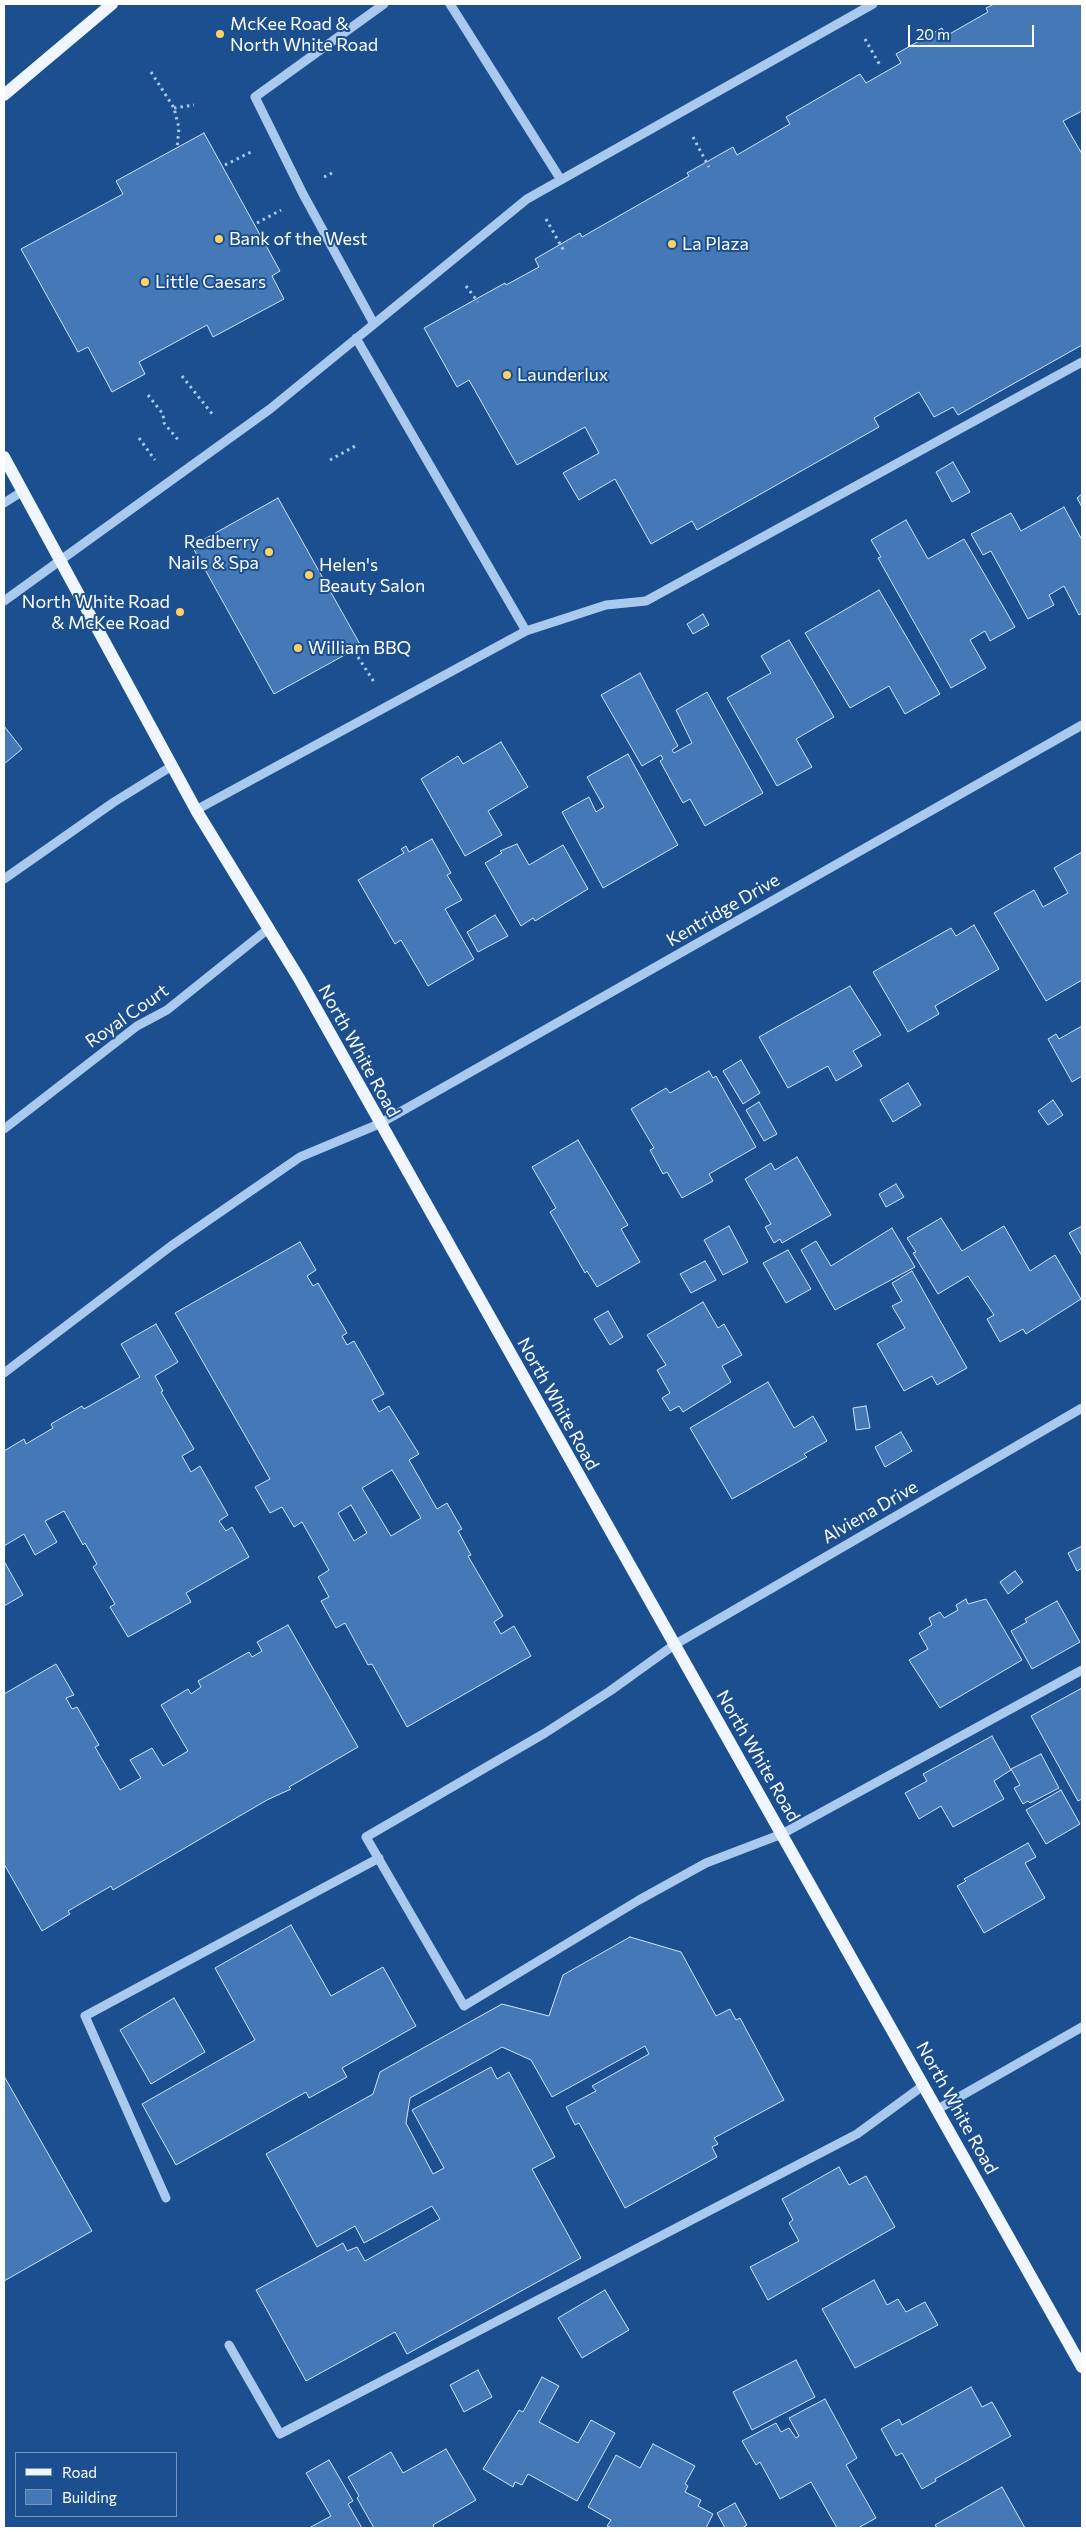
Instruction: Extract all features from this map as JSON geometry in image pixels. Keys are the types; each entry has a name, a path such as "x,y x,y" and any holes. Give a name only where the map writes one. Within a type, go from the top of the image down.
{"main road":[{"path":"4,95 112,4"},
{"name":"North White Road","path":"4,457 196,810 300,980 379,1124 938,2109 1082,2367"}],"street":[{"path":"374,324 303,194 255,97 384,4"},
{"path":"450,4 561,180"},
{"path":"4,601 62,561 270,409 510,212 533,196 873,4"},
{"path":"356,338 526,632"},
{"path":"196,810 526,632 606,605 646,601 1082,362"},
{"path":"4,504 22,491"},
{"name":"Kentridge Drive","path":"4,1373 171,1246 300,1157 379,1124 1082,725"},
{"path":"4,879 114,802 172,766"},
{"name":"Royal Court","path":"4,1129 137,1026 167,1010 268,929"},
{"name":"Alviena Drive","path":"379,1858 366,1837 545,1733 610,1691 674,1644 1082,1408"},
{"path":"166,2198 85,2016 379,1858 464,2006 639,1900 706,1863 782,1834 1082,1670"},
{"path":"938,2109 1082,2027"},
{"path":"229,2345 280,2434 857,2134 924,2085"}],"path":[{"path":"152,72 174,108 179,128 177,148"},
{"path":"174,108 194,105"},
{"path":"680,112 709,167"},
{"path":"533,196 564,252"},
{"path":"257,223 288,207"},
{"path":"466,286 478,302"},
{"path":"182,376 213,416"},
{"path":"148,395 163,414"},
{"path":"330,460 357,445"}],"building":[{"path":"994,4 1082,4 1082,111 1063,121 1082,154 1082,345 958,415 953,407 934,417 919,392 874,418 879,427 697,530 692,521 651,544 615,479 579,500 563,473 599,453 585,427 517,465 469,380 457,387 424,328 505,283 506,285 539,267 535,259 580,233 582,237 689,176 687,173 733,147 737,155 790,124 786,117 860,74 866,83 901,63 896,54 942,28 946,36 988,12 986,8"},
{"path":"204,133 280,271 272,276 284,299 213,337 207,325 139,362 145,374 112,392 88,347 78,352 21,249 123,194 116,181"},
{"path":"953,462 970,492 952,502 936,472"},
{"path":"1082,494 1082,507 1077,498"},
{"path":"278,498 361,646 274,694 192,546"},
{"path":"1064,507 1082,540 1082,613 1079,615 1064,586 1049,595 1054,605 1028,619 991,551 983,555 971,534 1011,513 1021,531"},
{"path":"906,520 928,559 964,539 1015,627 990,641 985,631 970,640 986,668 951,688 878,558 881,557 871,540"},
{"path":"879,590 940,694 905,714 889,686 850,708 805,633"},
{"path":"703,614 709,625 693,634 687,624"},
{"path":"789,640 834,717 796,739 812,767 777,786 727,698 771,673 761,656"},
{"path":"640,673 678,746 672,750 674,753 692,743 676,710 707,692 763,793 705,826 690,799 683,803 660,761 663,759 661,755 642,766 601,695"},
{"path":"4,726 22,749 4,764"},
{"path":"501,742 528,787 488,811 502,835 465,856 421,779 458,756 463,764"},
{"path":"628,754 678,845 603,888 562,812 589,797 596,812 604,807 587,777"},
{"path":"432,839 451,873 447,875 462,900 445,909 474,959 428,986 401,940 395,944 358,880 404,853 401,849 406,846 409,852"},
{"path":"517,844 529,865 563,845 588,889 535,921 533,918 521,926 485,863 502,853 500,851"},
{"path":"1082,852 1082,980 1046,1001 994,913 1034,890 1043,907 1068,893 1054,868"},
{"path":"495,915 508,936 478,952 467,932"},
{"path":"974,925 999,969 935,1006 939,1014 908,1032 873,972 951,928 956,936"},
{"path":"850,986 881,1035 853,1051 862,1066 836,1081 828,1066 788,1088 759,1037"},
{"path":"1082,1026 1082,1076 1072,1082 1048,1039 1056,1034 1059,1039"},
{"path":"741,1060 760,1093 743,1104 723,1071"},
{"path":"709,1071 713,1078 716,1076 756,1147 709,1174 713,1181 682,1198 667,1172 663,1174 650,1150 654,1148 631,1109 666,1088 670,1093"},
{"path":"908,1083 921,1105 893,1122 880,1100"},
{"path":"1053,1100 1063,1115 1048,1125 1038,1111"},
{"path":"759,1102 777,1134 764,1141 746,1110"},
{"path":"578,1140 628,1225 621,1229 640,1262 597,1287 587,1271 585,1273 550,1212 556,1208 532,1167"},
{"path":"797,1157 831,1215 782,1243 780,1239 774,1243 765,1227 771,1224 745,1179 771,1163 775,1170"},
{"path":"896,1184 904,1197 886,1207 879,1194"},
{"path":"941,1218 962,1251 1004,1226 1030,1271 1055,1255 1081,1299 1026,1334 1023,1329 1000,1342 987,1319 994,1315 968,1276 938,1294 913,1253 916,1252 907,1238"},
{"path":"729,1226 748,1262 723,1275 704,1240"},
{"path":"1082,1226 1082,1256 1069,1233"},
{"path":"892,1228 915,1267 835,1310 801,1250 816,1241 831,1266"},
{"path":"300,1242 316,1270 307,1276 313,1286 318,1283 347,1333 342,1336 347,1345 354,1341 384,1394 372,1400 379,1412 389,1406 419,1454 409,1460 437,1509 447,1503 462,1529 458,1531 471,1555 468,1556 503,1616 494,1622 501,1634 514,1626 531,1656 407,1727 372,1664 368,1665 345,1623 336,1628 321,1601 329,1597 318,1577 329,1570 302,1522 294,1527 282,1507 270,1513 255,1487 270,1479 175,1313","holes":["392,1470 421,1518 391,1536 362,1488","351,1505 367,1533 354,1541 338,1513"]},
{"path":"788,1250 811,1289 786,1303 763,1263"},
{"path":"705,1261 716,1280 691,1293 680,1274"},
{"path":"912,1271 967,1368 937,1385 932,1376 904,1391 877,1344 905,1328 892,1306 902,1301 892,1283"},
{"path":"703,1302 718,1328 724,1324 742,1355 722,1366 731,1382 683,1412 679,1406 670,1411 662,1398 670,1393 657,1370 666,1365 647,1335"},
{"path":"608,1311 623,1337 610,1345 594,1319"},
{"path":"156,1324 178,1362 155,1376 163,1391 161,1392 194,1449 182,1456 191,1472 200,1466 228,1515 219,1521 226,1531 232,1527 249,1557 186,1593 191,1602 128,1637 110,1607 115,1604 93,1567 97,1564 85,1543 83,1545 64,1511 45,1521 57,1542 35,1555 24,1534 4,1546 4,1451 24,1439 26,1444 53,1428 51,1424 82,1406 84,1409 140,1377 121,1344"},
{"path":"768,1382 794,1428 813,1416 827,1441 804,1454 807,1457 732,1499 690,1428"},
{"path":"866,1406 870,1428 856,1430 853,1408"},
{"path":"901,1432 912,1451 885,1467 875,1447"},
{"path":"1082,1546 1082,1568 1077,1571 1068,1553"},
{"path":"4,1561 23,1595 4,1606"},
{"path":"1015,1571 1023,1582 1008,1594 1000,1582"},
{"path":"966,1599 968,1604 986,1599 1022,1660 940,1708 909,1660 928,1649 919,1633 932,1625 929,1618 940,1612 944,1618 958,1610 956,1605"},
{"path":"1057,1601 1080,1642 1032,1669 1011,1631 1027,1622 1025,1619"},
{"path":"288,1625 358,1747 289,1787 291,1789 267,1800 113,1890 111,1886 68,1911 70,1914 42,1931 4,1864 4,1694 56,1664 74,1695 66,1698 72,1709 77,1707 99,1745 95,1747 120,1790 141,1778 130,1760 152,1748 163,1766 188,1751 161,1705 188,1689 191,1694 201,1687 198,1681 249,1652 252,1657 262,1651 257,1642"},
{"path":"1082,1688 1082,1799 1078,1801 1031,1716"},
{"path":"992,1736 1011,1770 994,1781 1004,1799 953,1827 941,1806 919,1819 905,1793 927,1781 923,1774"},
{"path":"1041,1754 1059,1788 1030,1803 1028,1801 1023,1804 1014,1788 1020,1785 1011,1769"},
{"path":"1061,1790 1080,1824 1046,1844 1026,1810"},
{"path":"1028,1843 1036,1857 1025,1863 1045,1898 984,1933 957,1886 966,1881 964,1879"},
{"path":"291,1925 331,1996 383,1967 416,2026 342,2068 347,2077 309,2098 306,2092 176,2165 142,2104 255,2040 215,1968"},
{"path":"630,1937 681,1952 716,2016 730,2009 736,2020 740,2018 784,2100 714,2138 718,2144 712,2147 717,2157 625,2208 579,2123 575,2125 566,2107 596,2091 592,2086 649,2054 645,2046 552,2097 531,2060 502,2047 410,2098 406,2123 433,2174 444,2168 412,2110 491,2067 497,2079 509,2072 555,2157 532,2169 581,2258 407,2354 395,2332 306,2381 256,2290 343,2243 347,2251 357,2247 365,2261 440,2219 432,2206 364,2243 355,2226 317,2247 266,2154 373,2094 380,2072 502,2004 549,2016 563,1975"},
{"path":"174,1998 205,2052 151,2084 120,2030"},
{"path":"4,2076 92,2231 4,2281"},
{"path":"839,2167 849,2185 866,2176 895,2227 768,2300 750,2267 799,2241 789,2223 793,2220 782,2199"},
{"path":"874,2280 887,2305 898,2299 906,2312 925,2302 938,2325 855,2368 822,2309"},
{"path":"605,2290 629,2330 582,2358 558,2318"},
{"path":"796,2360 815,2397 752,2430 733,2392"},
{"path":"478,2370 492,2397 464,2412 450,2385"},
{"path":"542,2377 559,2386 539,2422 578,2443 591,2420 615,2433 577,2501 528,2474 522,2485 515,2482 513,2487 483,2469 519,2410 523,2412"},
{"path":"971,2387 982,2407 992,2402 1011,2436 935,2479 936,2481 922,2489 902,2453 896,2456 881,2429 899,2419 902,2425"},
{"path":"825,2399 857,2458 846,2465 876,2518 858,2528 837,2528 811,2482 780,2499 760,2462 756,2465 742,2441 776,2423 781,2432 789,2428 796,2438 799,2436 789,2418"},
{"path":"653,2444 695,2466 685,2484 688,2486 685,2492 701,2500 698,2506 713,2514 706,2528 612,2528 607,2526 611,2520 588,2507 616,2455 640,2468"},
{"path":"446,2449 476,2500 433,2525 434,2528 374,2528 357,2498 359,2496 348,2477 391,2452 403,2473"},
{"path":"329,2460 353,2501 348,2504 362,2528 309,2528 331,2516 306,2473"},
{"path":"1002,2487 1025,2528 937,2528 935,2525"},
{"path":"735,2503 747,2525 742,2528 725,2528 717,2513"}],"place":[{"name":"McKee Road & North White Road","path":"220,34"},
{"name":"Bank of the West","path":"219,239"},
{"name":"La Plaza","path":"672,244"},
{"name":"Little Caesars","path":"145,282"},
{"name":"Launderlux","path":"507,375"},
{"name":"Redberry Nails & Spa","path":"269,552"},
{"name":"Helen's Beauty Salon","path":"309,575"},
{"name":"North White Road & McKee Road","path":"180,612"},
{"name":"William BBQ","path":"298,648"}]}
